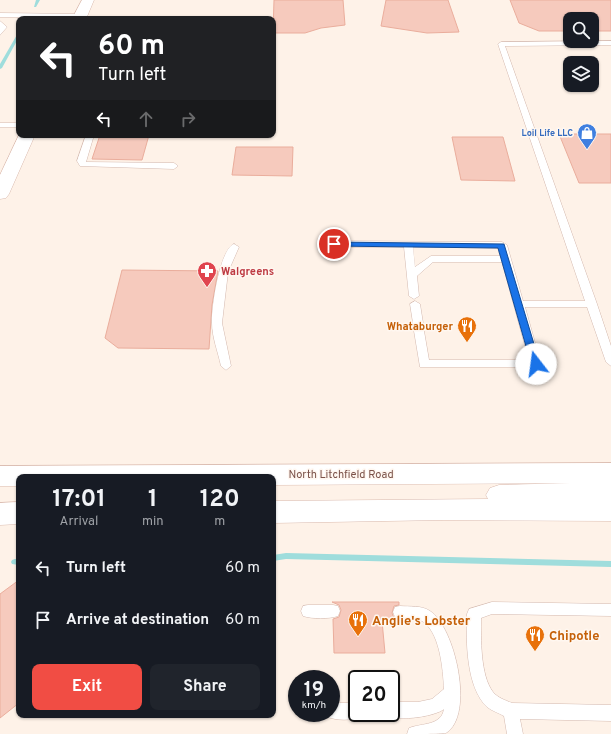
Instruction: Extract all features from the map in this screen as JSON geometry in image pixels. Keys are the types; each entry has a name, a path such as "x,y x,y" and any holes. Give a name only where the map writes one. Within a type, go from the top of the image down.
{"main road":[{"path":"80,16 88,0"},
{"path":"0,194 26,138"},
{"name":"North Litchfield Road","path":"276,474 611,472"},
{"name":"North Litchfield Road","path":"0,476 16,476"},
{"path":"363,511 440,496 595,493 611,491"},
{"path":"276,512 611,510"},
{"path":"0,514 16,513"}],"lane":[{"path":"0,15 40,16"},
{"path":"0,23 4,27 0,33"},
{"path":"611,43 501,44 611,362"},
{"path":"0,125 16,125"},
{"path":"89,138 81,161 83,164 174,166"},
{"path":"334,244 502,245 536,364 424,364 408,245"},
{"path":"226,366 217,323 223,272 234,247"},
{"path":"411,276 431,260 506,260"},
{"path":"519,304 592,304"},
{"path":"611,610 492,608 474,614 473,634 480,685 493,702 511,711 611,713"},
{"path":"308,611 333,611"},
{"path":"400,612 423,614 437,628 445,644 452,692 453,703 449,720 440,729 415,734"},
{"path":"400,710 418,710 436,706 452,692"},
{"path":"511,711 515,734"}],"building":[{"path":"274,0 343,0 345,25 321,28 305,33 276,33 276,16 274,16"},
{"path":"386,0 448,0 459,32 427,33 381,26"},
{"path":"510,0 611,0 611,31 599,31 599,12 563,12 563,31 539,31 519,23"},
{"path":"559,134 611,134 611,183 579,183"},
{"path":"452,137 503,137 515,181 461,180"},
{"path":"99,138 148,138 142,160 92,159"},
{"path":"236,147 293,147 292,176 232,175"},
{"name":"Walgreens","path":"122,270 218,271 212,305 209,349 118,348 105,338"},
{"path":"16,582 16,705 0,718 0,594"},
{"name":"Anglie's Lobster","path":"332,602 399,602 399,605 394,606 392,613 394,618 400,621 382,621 385,653 334,653 333,619 339,617 341,610 339,605"}],"waterway":[{"path":"35,6 38,0"},
{"path":"0,68 16,39"},
{"path":"276,558 286,556 611,564"}],"place":[{"name":"Loil Life LLC","path":"587,150"},
{"name":"Walgreens","path":"207,288"},
{"name":"Whataburger","path":"467,343"},
{"name":"Anglie's Lobster","path":"358,637"},
{"name":"Chipotle","path":"535,652"}],"route":[{"path":"334,244 502,245 536,364"}]}
